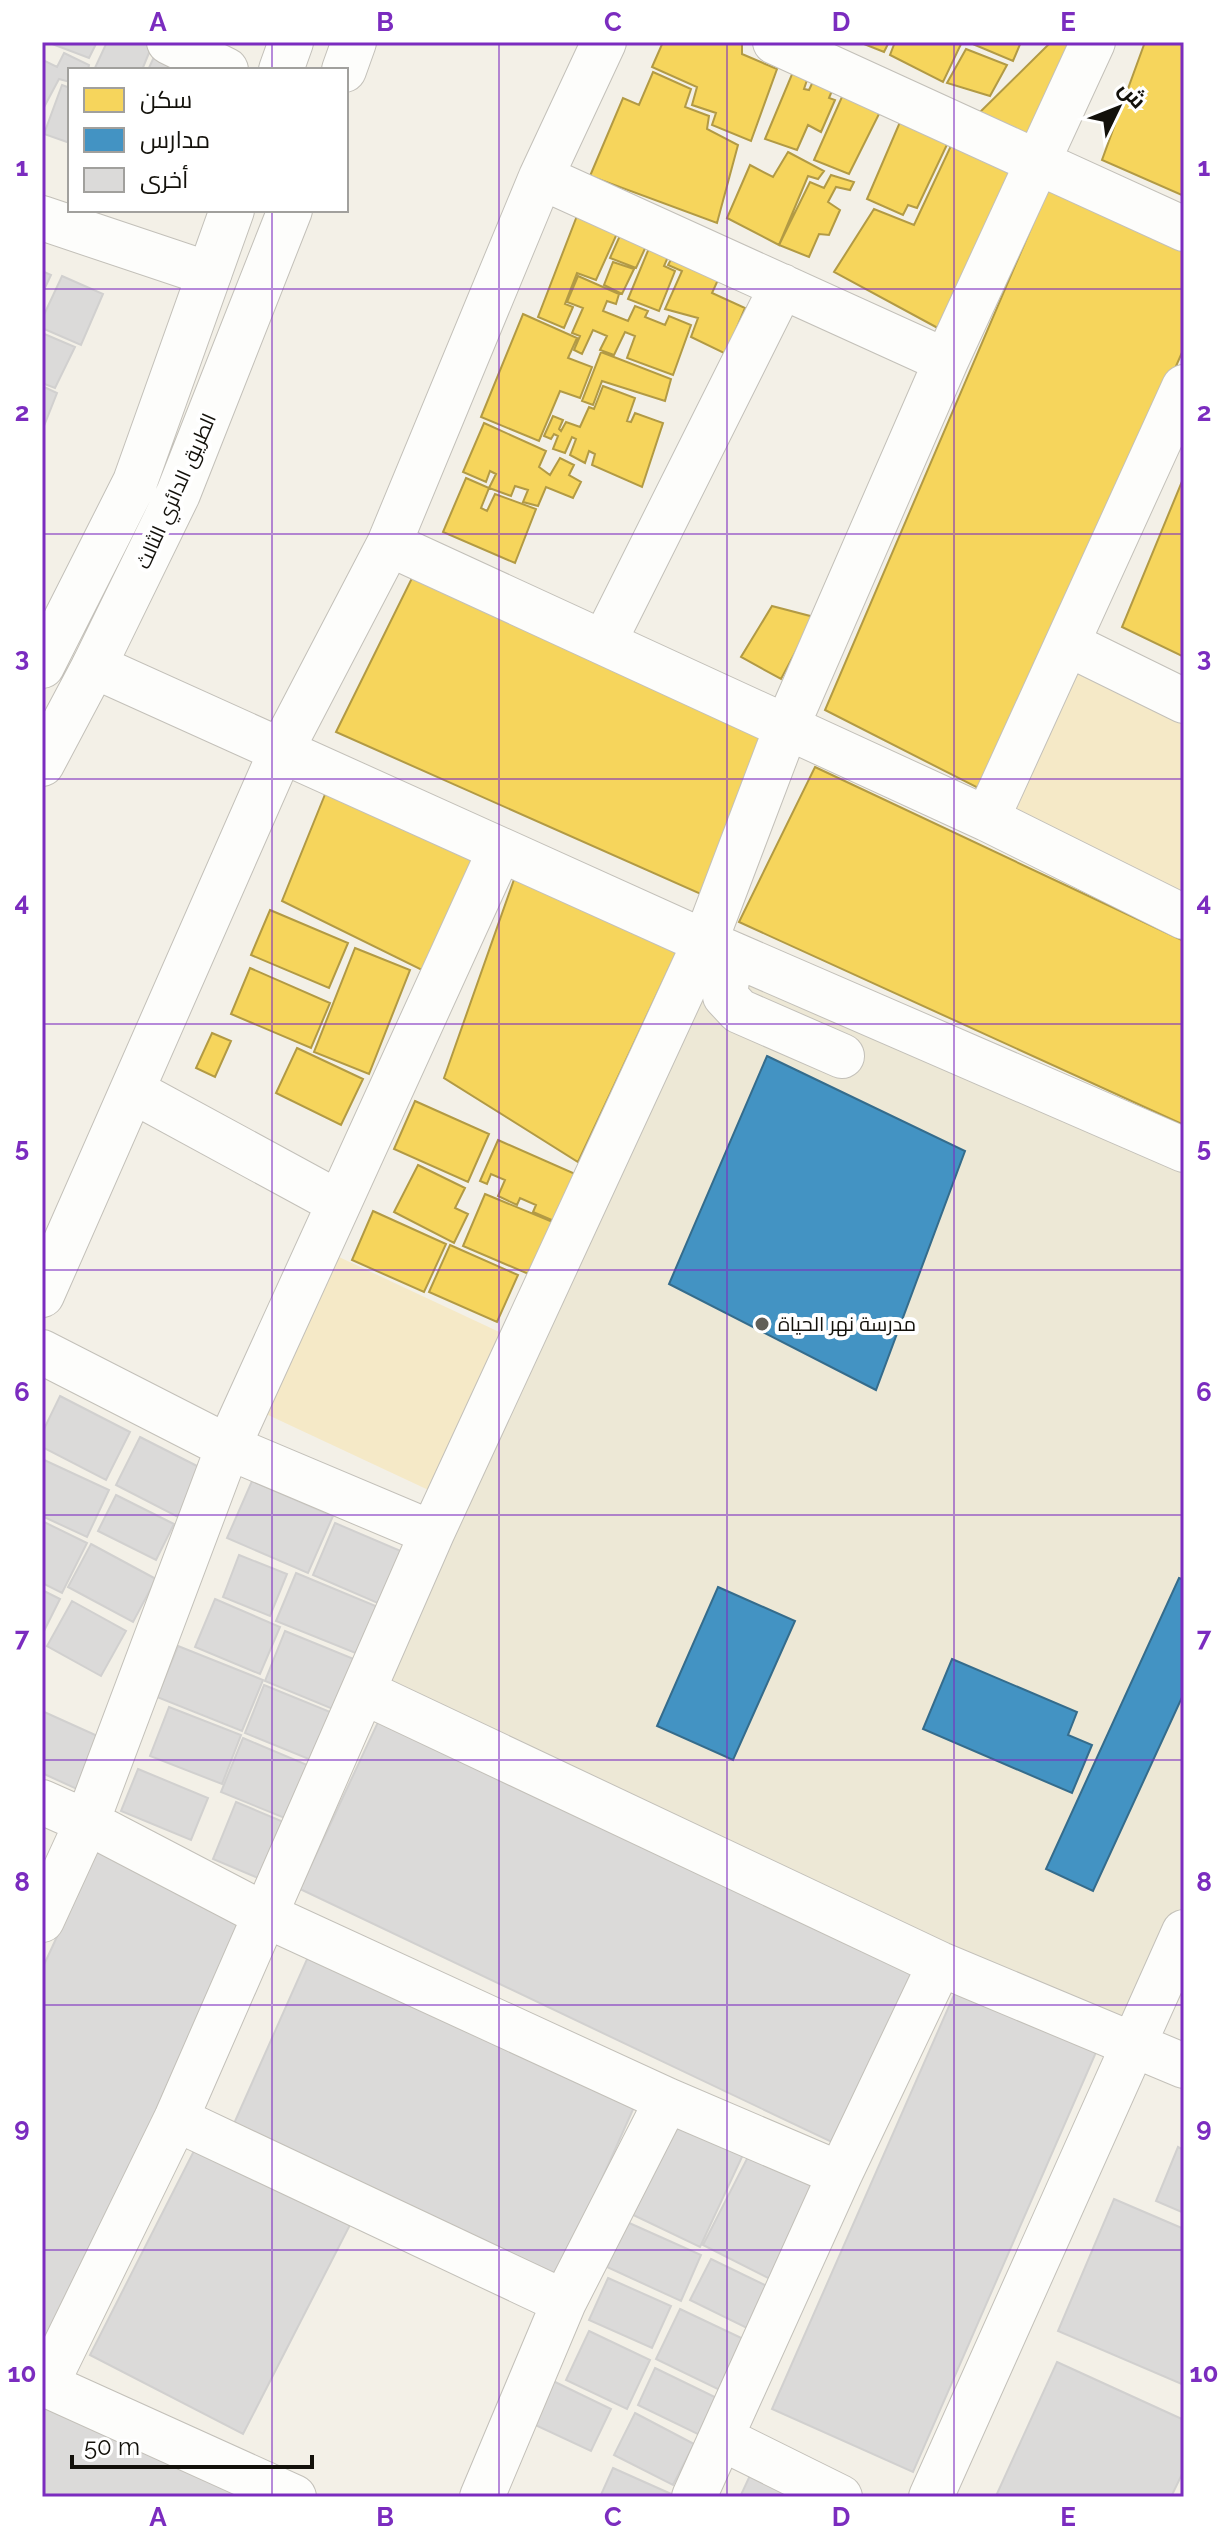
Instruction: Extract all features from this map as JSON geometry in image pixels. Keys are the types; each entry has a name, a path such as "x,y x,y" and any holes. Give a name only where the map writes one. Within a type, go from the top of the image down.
{"main road":[{"path":"169,42 222,68"},
{"path":"282,68 291,42"},
{"path":"345,68 354,42"},
{"path":"42,1295 282,749 389,544 541,177 604,42"},
{"path":"775,42 1184,229"},
{"path":"294,2497 44,2384 176,2119 432,1533 721,949 787,726 946,361 1093,42"},
{"path":"541,177 946,361"},
{"name":"الطريق الدائري الثالث","path":"45,652 135,482 231,212"},
{"name":"الطريق الدائري الثالث","path":"42,764 94,666 195,454 289,212"},
{"path":"42,218 209,274"},
{"path":"604,642 782,286"},
{"path":"987,819 1068,644 1171,454 1184,387"},
{"path":"389,544 987,819 1184,917"},
{"path":"1068,644 1184,701"},
{"path":"94,666 721,949 1184,1150"},
{"path":"42,1920 87,1822 228,1447 500,850"},
{"path":"721,949 727,980 725,996 739,1011 842,1056"},
{"path":"133,1091 339,1203"},
{"path":"42,1352 228,1447 432,1533"},
{"path":"364,1692 940,1964 1184,2066"},
{"path":"42,1802 87,1822 265,1915 667,2100 840,2174"},
{"path":"931,2497 1184,1932"},
{"path":"694,2497 840,2174 940,1964"},
{"path":"482,2497 564,2302 667,2100"},
{"path":"176,2119 564,2302"},
{"path":"721,2438 840,2497"}],"shaded area":[{"path":"1069,644 1184,702 1184,915 988,819"},
{"path":"709,952 1184,1157 1184,1921 1131,2038 370,1690"},
{"path":"339,1257 510,1337 437,1494 266,1414"}],"building: سكن":[{"path":"663,42 736,42 742,44 742,54 777,69 751,141 712,125 716,113 692,105 697,87 652,67"},
{"path":"859,42 889,42 884,52"},
{"path":"895,42 962,42 943,82 890,55"},
{"path":"968,42 1021,42 1013,61"},
{"path":"1051,42 1081,42 1033,147 972,120"},
{"path":"1145,42 1184,42 1184,196 1102,160"},
{"path":"966,49 1007,65 990,96 947,83"},
{"path":"795,67 809,74 804,89 809,90 815,77 834,86 829,98 835,100 821,132 808,125 797,150 765,139"},
{"path":"653,72 691,89 685,107 709,116 707,129 738,145 717,223 590,176 623,98 639,105"},
{"path":"845,90 882,108 849,174 814,160"},
{"path":"903,115 952,134 917,208 908,205 903,215 867,199"},
{"path":"956,135 1022,167 947,333 834,272 874,209 914,225"},
{"path":"788,152 824,171 818,179 808,176 779,245 727,218 750,165 773,177"},
{"path":"831,175 854,182 850,190 836,187 828,202 840,210 829,235 819,234 809,257 779,245 810,182 824,188"},
{"path":"1053,177 1184,243 1184,348 988,793 825,710"},
{"path":"580,208 620,227 596,280 577,273 565,304 573,307 564,328 538,317"},
{"path":"622,231 648,242 636,268 610,258"},
{"path":"652,241 671,250 664,266 675,271 659,311 628,299"},
{"path":"675,252 722,271 712,293 745,308 726,354 691,337 698,318 665,309 682,271 668,265"},
{"path":"613,262 634,269 622,294 604,285"},
{"path":"578,276 619,294 616,304 607,301 603,311 628,321 635,306 648,311 645,317 665,325 669,316 691,325 673,375 627,358 635,336 625,332 614,355 600,350 607,336 593,330 582,354 574,350 580,336 572,333 583,308 567,302"},
{"path":"523,314 577,338 568,358 592,367 580,398 560,391 539,441 481,417"},
{"path":"601,352 671,379 665,401 602,381 593,405 582,401"},
{"path":"603,386 635,398 627,421 631,422 635,413 663,423 642,487 592,465 595,454 589,451 585,463 570,455 576,439 572,437 565,453 553,449 558,436 554,434 551,439 544,436 553,416 563,420 561,431 566,422 580,427 589,407 594,409"},
{"path":"484,423 546,451 539,467 550,475 560,458 574,465 569,475 581,482 573,498 546,487 538,506 523,502 528,490 515,486 511,496 489,488 496,474 490,471 486,482 463,472"},
{"path":"466,478 489,488 481,508 487,511 495,494 536,509 515,563 443,532"},
{"path":"1184,479 1184,657 1122,627"},
{"path":"414,574 763,736 703,895 336,732"},
{"path":"772,606 814,617 781,679 741,657"},
{"path":"815,767 1184,941 1184,1125 739,922"},
{"path":"328,787 480,852 426,972 282,901"},
{"path":"517,871 680,945 578,1162 444,1078"},
{"path":"270,910 348,943 329,988 251,955"},
{"path":"355,948 410,970 369,1074 314,1052"},
{"path":"250,968 330,1003 311,1048 231,1014"},
{"path":"212,1033 231,1041 215,1077 196,1068"},
{"path":"297,1048 363,1079 341,1125 276,1093"},
{"path":"415,1101 489,1134 468,1182 394,1149"},
{"path":"498,1140 582,1177 561,1224 533,1212 536,1205 520,1198 517,1205 498,1196 505,1180 491,1174 487,1184 480,1181"},
{"path":"418,1165 465,1188 455,1208 468,1214 454,1243 394,1212"},
{"path":"485,1194 560,1225 538,1278 463,1246"},
{"path":"373,1211 446,1244 424,1292 352,1260"},
{"path":"450,1245 518,1275 497,1322 429,1292"}],"building: مدارس":[{"path":"767,1056 965,1151 876,1390 669,1284"},
{"path":"1179,1578 1184,1580 1184,1693 1093,1891 1046,1869"},
{"path":"718,1587 795,1621 733,1760 657,1726"},
{"path":"952,1659 1077,1712 1068,1735 1092,1745 1072,1793 923,1729"}],"building: أخرى":[{"path":"47,42 97,42 89,58"},
{"path":"107,42 153,43 143,68 95,68"},
{"path":"159,46 175,55 169,68 149,68"},
{"path":"64,53 89,65 88,68 68,68 68,81 59,79 42,111 42,62 57,67"},
{"path":"62,85 68,87 68,142 44,134"},
{"path":"42,271 51,275 42,294"},
{"path":"62,276 103,294 81,345 42,328 42,319"},
{"path":"42,333 75,347 55,388 42,383"},
{"path":"42,386 57,393 42,431"},
{"path":"60,1396 130,1432 106,1480 42,1447 42,1433"},
{"path":"140,1437 203,1469 178,1517 116,1485"},
{"path":"42,1459 109,1490 87,1537 42,1516"},
{"path":"252,1481 333,1516 308,1573 227,1538"},
{"path":"116,1495 174,1524 156,1560 98,1531"},
{"path":"42,1521 87,1543 62,1593 42,1583"},
{"path":"335,1523 403,1552 380,1604 313,1575"},
{"path":"91,1544 156,1579 133,1622 68,1587"},
{"path":"239,1555 287,1574 270,1616 223,1597"},
{"path":"296,1573 378,1607 358,1654 276,1621"},
{"path":"42,1590 60,1599 42,1635"},
{"path":"215,1599 280,1627 260,1674 195,1647"},
{"path":"72,1601 126,1631 101,1676 47,1646"},
{"path":"285,1631 366,1664 345,1714 265,1681"},
{"path":"178,1646 263,1680 242,1731 157,1697"},
{"path":"264,1685 340,1716 321,1764 245,1733"},
{"path":"169,1707 241,1735 222,1784 150,1756"},
{"path":"42,1711 102,1738 79,1790 42,1773"},
{"path":"379,1720 916,1974 836,2144 300,1889"},
{"path":"243,1738 319,1770 297,1823 221,1792"},
{"path":"138,1769 208,1798 191,1840 121,1811"},
{"path":"236,1802 293,1826 270,1883 213,1859"},
{"path":"98,1848 251,1919 55,2342 42,2336 42,1969"},
{"path":"312,1948 639,2096 559,2275 232,2128"},
{"path":"957,1988 1097,2050 913,2472 772,2409"},
{"path":"674,2110 748,2144 700,2247 627,2212"},
{"path":"198,2143 352,2221 243,2434 90,2355"},
{"path":"753,2147 826,2184 776,2282 703,2245"},
{"path":"1178,2147 1184,2150 1184,2213 1156,2201"},
{"path":"1114,2199 1184,2229 1184,2385 1058,2331"},
{"path":"627,2222 701,2255 681,2301 607,2267"},
{"path":"711,2259 775,2290 755,2332 690,2300"},
{"path":"608,2278 671,2306 652,2348 589,2320"},
{"path":"680,2309 754,2344 730,2395 656,2359"},
{"path":"589,2331 650,2360 627,2409 566,2380"},
{"path":"1057,2362 1184,2420 1184,2470 1171,2497 996,2496"},
{"path":"655,2368 725,2402 708,2439 638,2405"},
{"path":"551,2380 611,2409 591,2451 531,2423"},
{"path":"42,2395 269,2497 42,2497"},
{"path":"635,2413 694,2444 673,2485 614,2455"},
{"path":"613,2468 678,2497 600,2497"},
{"path":"753,2469 813,2497 740,2497"}],"place":[{"name":"مدرسة نهر الحياة","path":"762,1324"}]}
